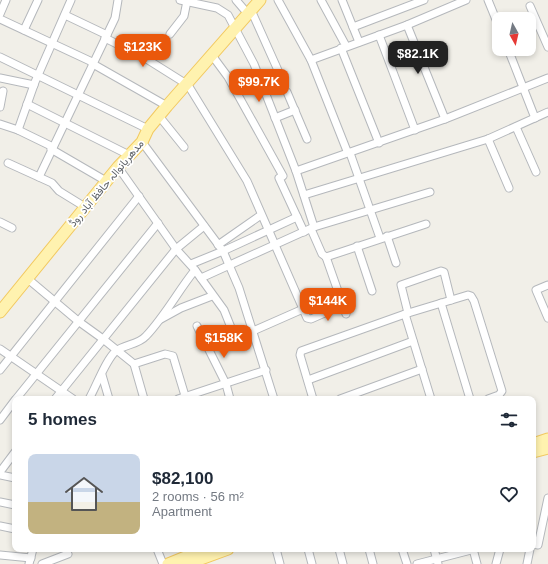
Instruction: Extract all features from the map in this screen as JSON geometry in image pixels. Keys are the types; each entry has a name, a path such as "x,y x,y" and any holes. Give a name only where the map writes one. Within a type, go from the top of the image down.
{"main road":[{"name":"مدھریانوالہ حافظ آباد روڈ","path":"0,312 5,299 28,279 106,181 142,142 148,129 167,106 188,84 211,54 260,0"},
{"path":"536,443 548,439"},
{"path":"536,451 548,448"},
{"path":"168,564 198,552"},
{"path":"187,556 210,552"}],"street":[{"path":"0,14 6,0"},
{"path":"24,30 38,0"},
{"path":"18,130 34,84 40,75 71,0"},
{"path":"39,177 115,18 118,0"},
{"path":"170,34 184,16 184,0 197,2 224,11 228,15 234,29 248,50 296,171 304,195 310,229 322,254 326,257 346,314"},
{"path":"236,0 249,12 281,77"},
{"path":"278,0 311,60 347,151 350,153 370,210 396,263"},
{"path":"321,0 344,47 379,143"},
{"path":"342,0 359,42"},
{"path":"353,27 424,0"},
{"path":"311,60 407,25 466,0"},
{"path":"488,0 493,12"},
{"path":"530,6 548,47"},
{"path":"64,16 106,36 188,84 247,181 307,318 311,319 343,305"},
{"path":"0,19 90,61 92,64 167,106"},
{"path":"407,25 445,119"},
{"path":"379,35 415,130"},
{"path":"211,54 228,77 283,176 279,178 297,217 310,229"},
{"path":"511,56 535,118"},
{"path":"0,57 40,75 79,96 148,129"},
{"path":"0,78 34,84"},
{"path":"296,171 445,119 548,78"},
{"path":"0,107 3,91"},
{"path":"287,92 307,139"},
{"path":"27,104 129,155"},
{"path":"275,118 295,110"},
{"path":"304,195 488,139 548,112"},
{"path":"159,116 184,146"},
{"path":"0,124 18,130 52,148 106,181"},
{"path":"516,127 536,172"},
{"path":"488,139 509,188"},
{"path":"142,142 223,251 230,266 253,331 273,396"},
{"path":"8,163 52,183 59,191 85,207"},
{"path":"118,167 176,249 193,267 212,296 224,310 236,340"},
{"path":"201,278 310,229 430,192"},
{"path":"0,370 139,196"},
{"path":"218,245 261,214"},
{"path":"91,396 117,351 134,345 146,337 160,320 193,267 268,229 297,217"},
{"path":"0,222 12,228"},
{"path":"19,396 158,223"},
{"path":"326,257 426,224"},
{"path":"57,396 176,249 204,226"},
{"path":"356,246 372,291"},
{"path":"430,396 413,341 401,285 441,271 444,272 452,300"},
{"path":"28,279 78,321 134,364 143,396"},
{"path":"548,285 536,290 548,318"},
{"path":"312,396 300,355 301,351 407,313 468,295 471,296 474,301 502,391 496,396"},
{"path":"160,320 181,308 212,296"},
{"path":"441,302 469,396"},
{"path":"253,331 303,309"},
{"path":"197,326 226,384 229,396"},
{"path":"308,380 413,341"},
{"path":"0,349 68,396"},
{"path":"134,364 165,354 173,356 185,396"},
{"path":"348,396 422,368"},
{"path":"192,396 266,370"},
{"path":"102,375 108,396"},
{"path":"0,420 12,405"},
{"path":"0,472 12,456"},
{"path":"0,476 12,478"},
{"path":"536,545 538,546 545,532 548,498"},
{"path":"0,502 12,504"},
{"path":"0,526 12,528"},
{"path":"158,552 163,564"},
{"path":"277,552 280,564"},
{"path":"309,552 312,564"},
{"path":"340,552 343,564"},
{"path":"370,552 373,564"},
{"path":"403,552 407,564"},
{"path":"417,564 437,561 464,552"},
{"path":"474,552 477,564"},
{"path":"496,564 499,552"},
{"path":"527,564 529,552"},
{"path":"0,554 30,561"},
{"path":"42,564 68,554"}]}
